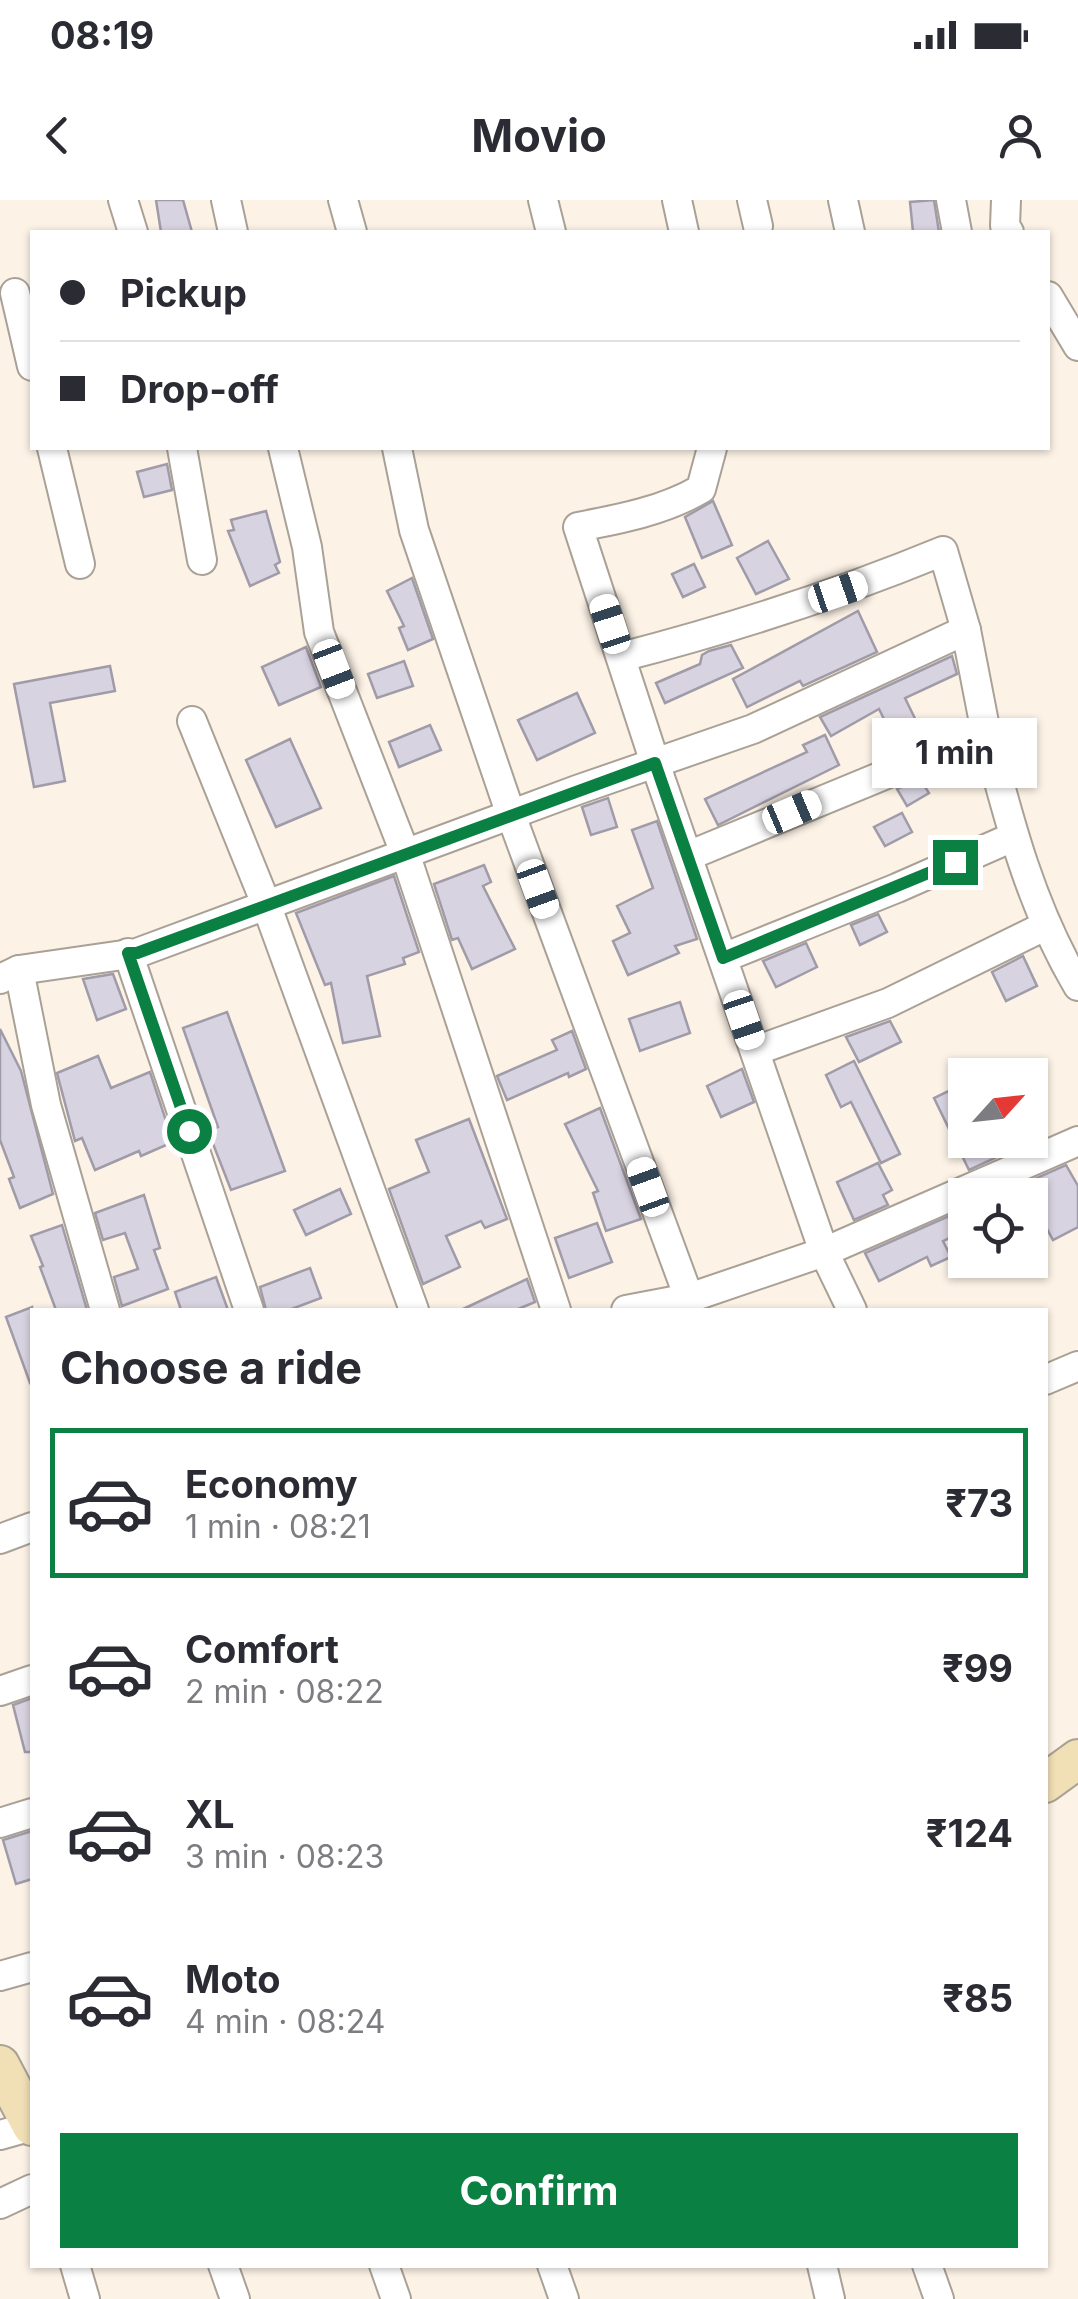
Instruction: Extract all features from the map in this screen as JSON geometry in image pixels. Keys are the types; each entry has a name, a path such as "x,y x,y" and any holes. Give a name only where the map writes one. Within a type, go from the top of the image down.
{"street":[{"path":"123,200 131,230"},
{"path":"226,200 233,230"},
{"path":"343,200 351,230"},
{"path":"543,200 551,230"},
{"path":"677,200 684,230"},
{"path":"843,200 850,230"},
{"path":"951,200 958,230"},
{"path":"1006,200 1008,230"},
{"path":"16,293 30,357"},
{"path":"1050,299 1078,346"},
{"path":"52,450 80,564"},
{"path":"182,450 202,560"},
{"path":"283,450 306,546 319,632 405,853 555,1308"},
{"path":"397,450 414,530 511,815 688,1298"},
{"path":"711,450 701,489 632,516 578,528 824,1252 851,1308"},
{"path":"622,657 742,626 944,552 1013,836 1045,926 1076,980"},
{"path":"104,1308 10,974 137,953 753,729 966,630"},
{"path":"192,721 266,904 413,1308"},
{"path":"688,856 986,733"},
{"path":"723,958 898,888 1013,836"},
{"path":"755,1051 888,1003 1045,926"},
{"path":"128,953 249,1308"},
{"path":"636,1308 688,1298 824,1252 1078,1141"},
{"path":"1048,1379 1078,1366"},
{"path":"0,1539 30,1528"},
{"path":"0,1691 30,1681"},
{"path":"1048,1780 1078,1759"},
{"path":"0,1823 30,1815"},
{"path":"0,1976 30,1968"},
{"path":"0,2065 30,2122"},
{"path":"0,2135 30,2127"},
{"path":"0,2204 30,2189"},
{"path":"76,2268 86,2299"},
{"path":"224,2268 234,2299"},
{"path":"385,2268 396,2299"},
{"path":"553,2268 564,2299"},
{"path":"823,2268 830,2299"},
{"path":"928,2268 939,2299"}],"building":[{"path":"156,200 183,200 191,230 161,230"},
{"path":"934,200 939,230 913,230 910,202"},
{"path":"167,464 172,490 144,497 137,472"},
{"path":"713,501 732,545 702,558 685,517"},
{"path":"266,511 280,562 275,565 279,573 250,586 228,531 234,530 231,520"},
{"path":"768,541 789,579 756,594 737,558"},
{"path":"694,564 705,587 683,597 672,574"},
{"path":"412,578 433,639 408,650 399,628 404,626 387,591"},
{"path":"858,611 877,652 803,686 800,681 747,707 733,679"},
{"path":"731,645 743,668 665,703 656,683 700,664 702,655 709,651"},
{"path":"306,647 321,687 279,705 262,667"},
{"path":"952,656 957,674 905,698 925,739 899,750 879,709 831,736 820,717"},
{"path":"404,661 413,686 377,698 368,674"},
{"path":"110,666 115,691 50,703 65,781 34,787 14,684"},
{"path":"577,693 595,733 537,760 518,720"},
{"path":"430,725 441,750 399,767 389,742"},
{"path":"825,735 839,765 718,825 705,799 807,752 803,745"},
{"path":"290,739 321,808 276,827 246,760"},
{"path":"920,779 929,793 907,806 897,789"},
{"path":"608,798 617,827 591,835 582,807"},
{"path":"902,813 912,832 885,846 874,827"},
{"path":"657,821 697,939 675,946 679,953 628,975 613,941 630,933 617,906 653,888 632,830"},
{"path":"484,865 491,882 483,886 515,949 472,969 458,938 452,940 434,884"},
{"path":"394,876 419,952 403,958 405,964 367,976 380,1036 343,1043 331,983 325,985 296,913"},
{"path":"878,914 887,932 860,945 851,925"},
{"path":"806,943 817,967 776,987 763,961"},
{"path":"1023,956 1037,986 1006,1001 992,972"},
{"path":"113,974 126,1009 97,1020 83,979"},
{"path":"680,1002 690,1033 640,1051 629,1019"},
{"path":"227,1012 285,1171 231,1190 208,1131 218,1127 183,1028"},
{"path":"890,1021 901,1042 859,1062 846,1037"},
{"path":"0,1029 21,1071 53,1194 20,1208 0,1140"},
{"path":"572,1031 586,1069 507,1100 497,1076 557,1050 552,1040"},
{"path":"98,1056 111,1088 150,1072 173,1142 141,1156 139,1151 95,1170 82,1138 75,1141 57,1073"},
{"path":"854,1061 900,1154 881,1163 851,1102 841,1107 826,1075"},
{"path":"742,1069 754,1102 721,1117 707,1086"},
{"path":"948,1091 948,1127 934,1098"},
{"path":"600,1108 641,1219 606,1231 593,1193 598,1191 565,1124"},
{"path":"469,1119 507,1219 485,1228 481,1221 446,1236 460,1267 423,1284 389,1189 429,1172 416,1140"},
{"path":"963,1158 995,1158 969,1170"},
{"path":"878,1163 892,1190 883,1195 888,1205 854,1220 837,1182"},
{"path":"1066,1165 1078,1186 1078,1227 1053,1240 1048,1231 1048,1178 1037,1178"},
{"path":"340,1189 351,1214 306,1235 294,1210"},
{"path":"144,1195 160,1248 154,1250 168,1289 122,1306 114,1277 138,1269 125,1233 103,1240 95,1213"},
{"path":"948,1216 948,1239 943,1241 948,1258 931,1266 927,1257 879,1281 865,1253"},
{"path":"597,1223 612,1262 569,1278 555,1238"},
{"path":"62,1225 86,1308 55,1308 31,1236"},
{"path":"310,1268 321,1298 294,1308 265,1308 260,1287"},
{"path":"216,1277 227,1308 180,1308 175,1292"},
{"path":"527,1279 535,1302 521,1308 465,1308"},
{"path":"32,1307 30,1383 6,1317"},
{"path":"30,1699 30,1752 25,1752 13,1705"},
{"path":"30,1832 30,1880 16,1884 3,1840"}],"route":[{"path":"189,1131 128,953 137,953 577,790 655,763 723,958 955,862"}]}
